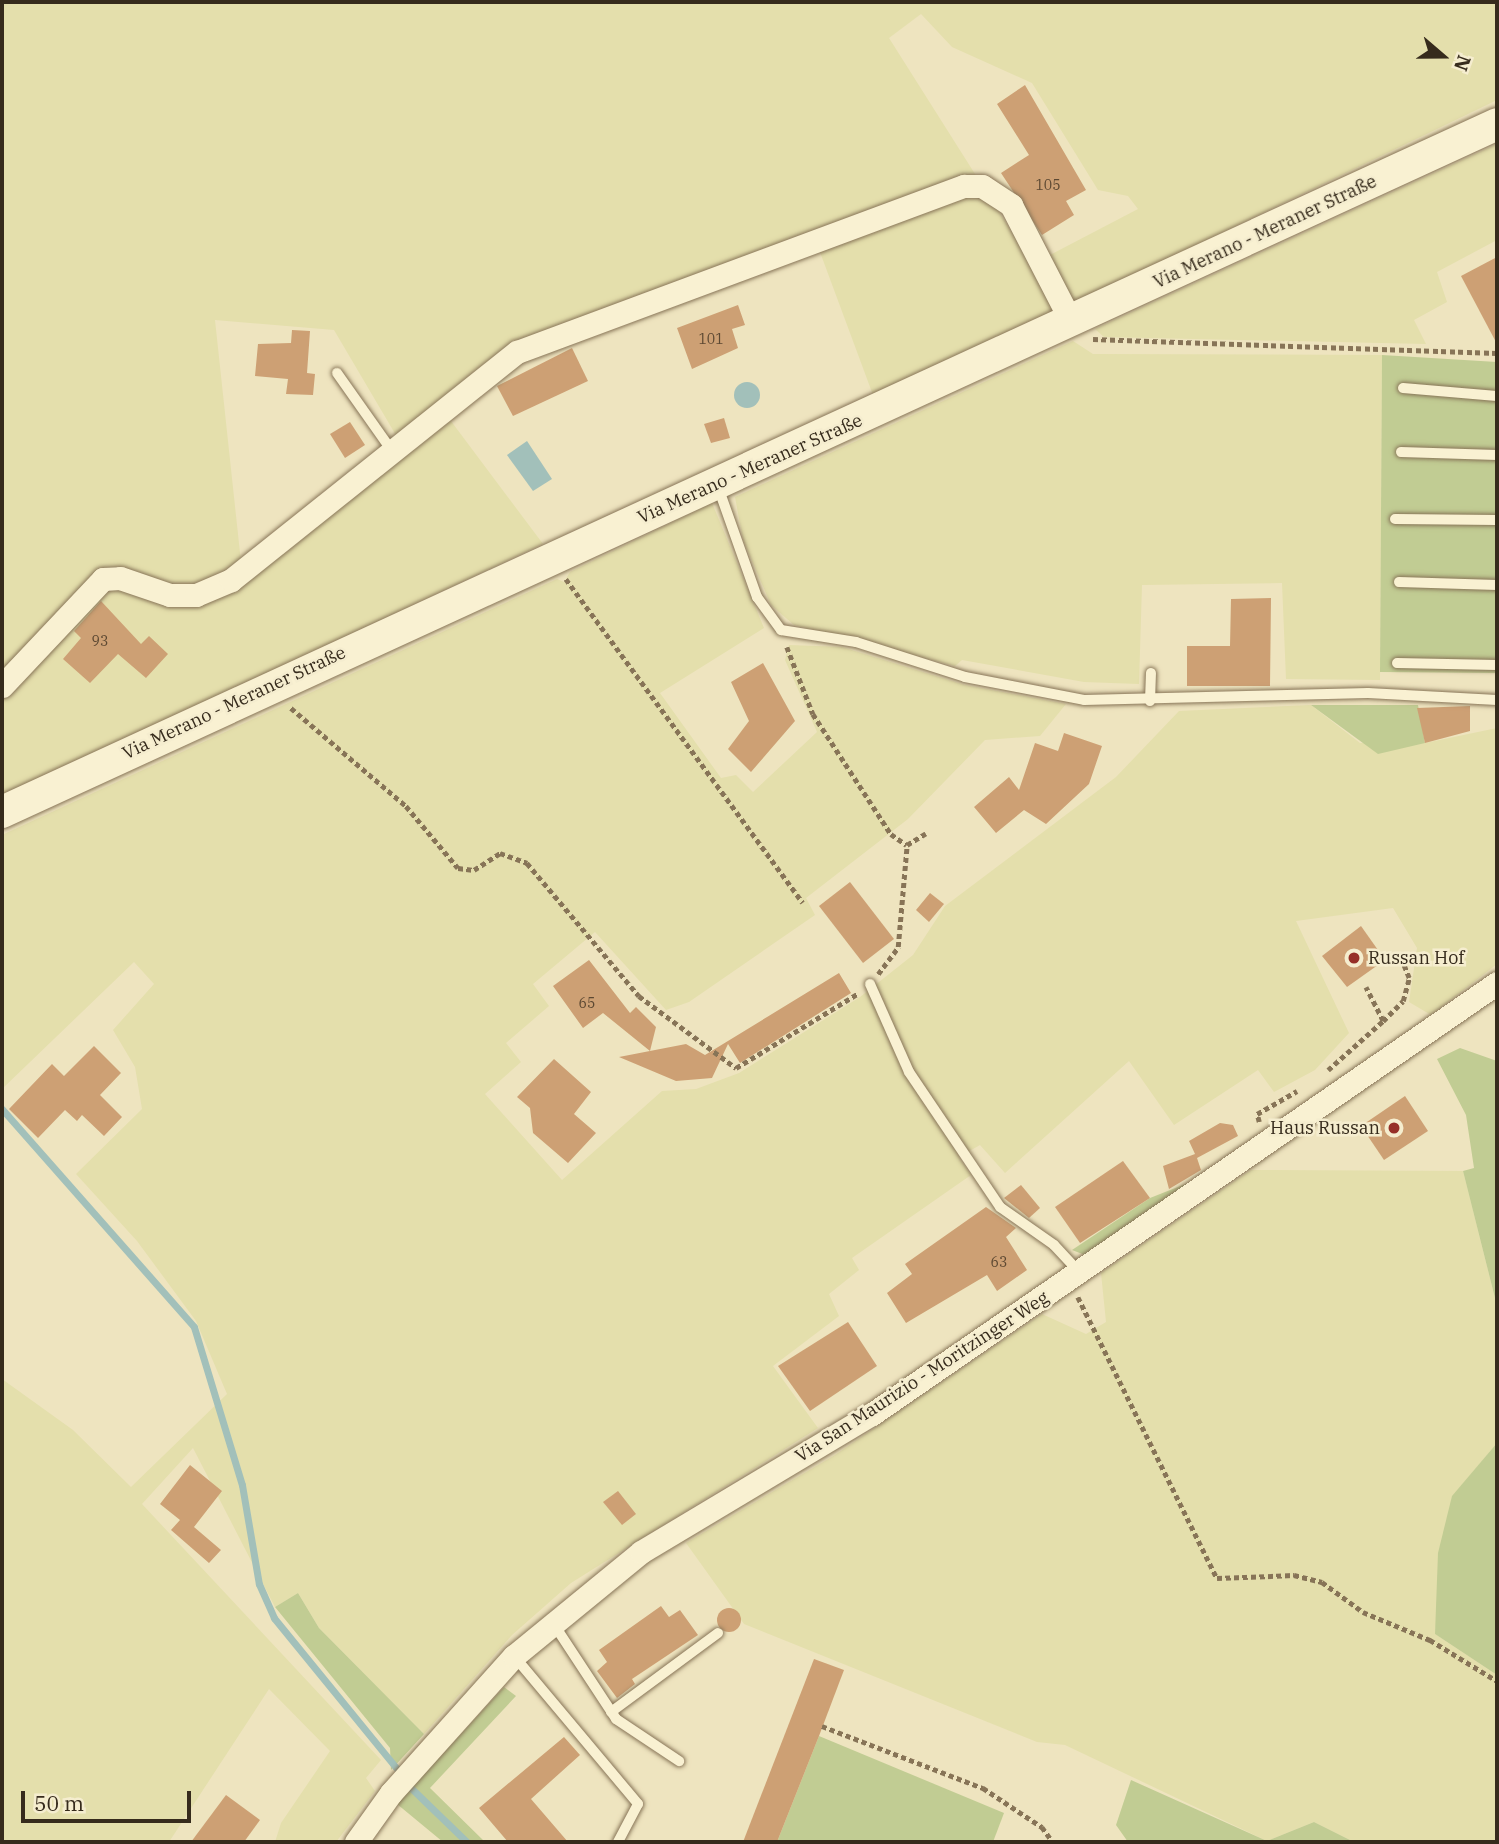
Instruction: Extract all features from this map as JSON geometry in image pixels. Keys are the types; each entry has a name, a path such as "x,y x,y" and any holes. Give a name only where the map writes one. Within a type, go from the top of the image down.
{"main road":[{"name":"Via Merano - Meraner Straße","path":"2,812 553,557 720,492 1071,321 1497,124"}],"street":[{"path":"2,686 103,579 120,578 170,595 196,595 230,580 517,352 964,186 982,186 1012,205 1071,321"},
{"name":"Via San Maurizio - Moritzinger Weg","path":"356,1842 391,1793 514,1656 641,1552 872,1413 1497,983"}],"lane":[{"path":"338,373 392,451"},
{"path":"1403,388 1497,396"},
{"path":"1401,452 1497,455"},
{"path":"720,492 757,597 781,630 856,642 965,677 1058,695 1150,701 1368,693 1497,700"},
{"path":"1395,519 1497,520"},
{"path":"1399,582 1497,585"},
{"path":"1397,663 1497,665"},
{"path":"1150,701 1151,673"},
{"path":"870,984 909,1072 1000,1207 1054,1245 1074,1276"},
{"path":"553,1623 611,1712 679,1761"},
{"path":"611,1712 718,1633"},
{"path":"514,1656 638,1804 618,1842"}],"path":[{"path":"1071,321 1090,339 1112,343 1497,353"},
{"path":"553,557 803,903"},
{"path":"781,630 813,714 891,834 908,845"},
{"path":"278,682 291,709 406,806 458,869 474,870 500,853 527,863 639,996 736,1069 870,984 898,947 908,845"},
{"path":"908,845 926,833"},
{"path":"1320,1077 1403,1001 1409,978 1401,958"},
{"path":"1366,987 1383,1021"},
{"path":"1275,1136 1257,1114 1309,1084"},
{"path":"1074,1276 1217,1578 1294,1575 1322,1582 1363,1612 1430,1640 1497,1681"},
{"path":"822,1726 983,1788 1042,1827 1053,1842"}],"shaded area":[{"path":"2,2 1497,2 1497,100 1072,305 1048,256 1138,209 1128,196 1098,190 1032,83 952,47 921,14 889,38 1061,310 873,395 817,244 519,345 439,405 543,544 2,797","holes":["215,320 334,330 397,437 241,562"]},
{"path":"1497,144 1497,240 1437,272 1447,302 1414,320 1426,344 1104,337 1095,329"},
{"path":"1073,341 1093,354 1382,355 1380,680 1286,679 1282,583 1142,585 1139,684 1084,682 962,660 955,666 794,625 771,605 743,540 735,497"},
{"path":"712,503 764,628 660,693 721,778 736,775 753,792 817,732 785,660 789,645 842,647 965,685 1066,704 1040,736 985,740 908,819 806,898 815,915 689,1002 666,1010 595,932 533,984 549,1006 506,1043 521,1062 485,1094 562,1180 662,1091 696,1089 739,1073 860,997 913,955 945,906 1116,777 1179,711 1311,705 1360,743 1425,743 1497,728 1497,964 1431,1015 1409,1002 1417,948 1393,908 1296,921 1349,1033 1315,1070 1274,1092 1258,1070 1174,1125 1129,1061 1005,1173 980,1145 959,1157 971,1175 852,1258 859,1270 829,1294 839,1316 773,1366 818,1428 571,1583 512,1635 424,1734 319,1628 298,1593 275,1607 193,1448 142,1504 381,1760 366,1778 375,1791 336,1842 275,1842 281,1823 330,1751 269,1689 169,1842 2,1842 2,1379 73,1430 131,1487 227,1394 196,1321 137,1241 76,1174 142,1109 135,1067 113,1030 154,984 134,962 2,1089 2,835 557,579 564,582 570,572"},
{"path":"1251,1170 1463,1171 1497,1306 1497,1443 1452,1497 1435,1634 1497,1675 1497,1842 1354,1842 1314,1822 1267,1841 1065,1745 1037,1742 744,1624 686,1543 835,1455 1042,1314 1086,1334 1106,1322 1101,1273"}],"green space":[{"path":"1382,355 1497,362 1497,673 1380,672"},
{"path":"1311,705 1418,705 1425,743 1378,754"},
{"path":"1460,1048 1497,1061 1497,1306 1463,1171 1474,1168 1466,1115 1437,1059"},
{"path":"1203,1177 1085,1255 1072,1250 1150,1198"},
{"path":"1497,1443 1497,1675 1435,1634 1438,1553 1452,1496"},
{"path":"298,1593 319,1628 424,1734 391,1770 390,1748 275,1607"},
{"path":"504,1687 516,1696 430,1788 485,1842 443,1842 397,1804"},
{"path":"819,1736 1004,1813 993,1842 777,1842"},
{"path":"1131,1780 1267,1841 1314,1822 1354,1842 1128,1842 1116,1825"}],"water":[{"path":"747,382 756,386 760,395 756,404 747,408 738,404 734,395 738,386"},
{"path":"527,441 552,479 533,491 507,455"}],"building":[{"path":"1025,85 1086,190 1066,201 1074,215 1042,235 1001,173 1029,155 997,104"},
{"path":"1497,257 1497,344 1461,276"},
{"path":"738,305 745,325 732,329 738,348 692,369 677,328"},
{"path":"292,330 310,331 307,373 315,374 313,395 286,394 288,379 255,376 258,344 291,343"},
{"path":"572,348 588,381 513,416 497,386"},
{"path":"724,418 730,438 711,443 704,424"},
{"path":"350,422 365,445 345,458 330,434"},
{"path":"1271,598 1270,686 1187,686 1187,646 1230,646 1231,599"},
{"path":"101,601 141,644 149,636 168,654 146,678 118,654 90,683 63,659 81,638 74,631"},
{"path":"763,663 795,721 751,772 728,749 749,721 731,682"},
{"path":"1470,706 1470,731 1425,743 1417,708"},
{"path":"1064,733 1102,746 1089,784 1046,824 1024,810 996,833 974,807 1009,777 1019,790 1035,743 1058,751"},
{"path":"850,882 894,939 863,963 819,906"},
{"path":"930,893 944,904 929,922 916,910"},
{"name":"Russan Hof","path":"1361,926 1385,960 1347,987 1322,956"},
{"path":"589,960 630,1013 636,1007 656,1027 650,1051 603,1013 583,1028 553,986"},
{"path":"839,973 851,993 740,1063 728,1044 712,1078 676,1081 619,1057 686,1044 705,1055"},
{"path":"94,1046 121,1073 100,1095 122,1117 104,1136 82,1115 77,1121 65,1110 38,1138 9,1109 52,1064 64,1076"},
{"path":"554,1059 591,1092 574,1114 596,1133 568,1163 533,1133 530,1108 517,1097"},
{"name":"Haus Russan","path":"1405,1096 1428,1131 1384,1160 1361,1126"},
{"path":"1220,1123 1233,1125 1238,1136 1197,1158 1201,1170 1169,1189 1163,1166 1195,1154 1189,1141"},
{"path":"1123,1161 1150,1198 1080,1243 1055,1207"},
{"path":"1021,1185 1040,1208 1029,1218 1004,1198"},
{"path":"986,1207 1016,1228 1006,1237 1027,1270 997,1291 987,1275 906,1323 887,1293 912,1274 905,1264"},
{"path":"848,1322 877,1366 810,1411 778,1366"},
{"path":"190,1465 222,1491 194,1527 221,1550 209,1563 171,1530 180,1520 160,1504"},
{"path":"618,1491 636,1514 622,1525 603,1502"},
{"path":"661,1606 669,1617 680,1610 698,1635 632,1679 635,1684 617,1698 597,1671 607,1662 599,1650"},
{"path":"729,1608 738,1611 741,1620 738,1629 729,1632 720,1629 717,1620 720,1611"},
{"path":"814,1659 844,1670 819,1736 777,1842 743,1842"},
{"path":"564,1737 580,1755 531,1799 568,1842 508,1842 479,1808"},
{"path":"226,1795 260,1820 244,1842 191,1842"}],"waterway":[{"path":"2,1109 194,1327 242,1485 259,1584 274,1618 397,1769"},
{"path":"411,1788 467,1842"}],"place":[{"name":"Russan Hof","path":"1354,958"},
{"name":"Haus Russan","path":"1394,1128"}]}
